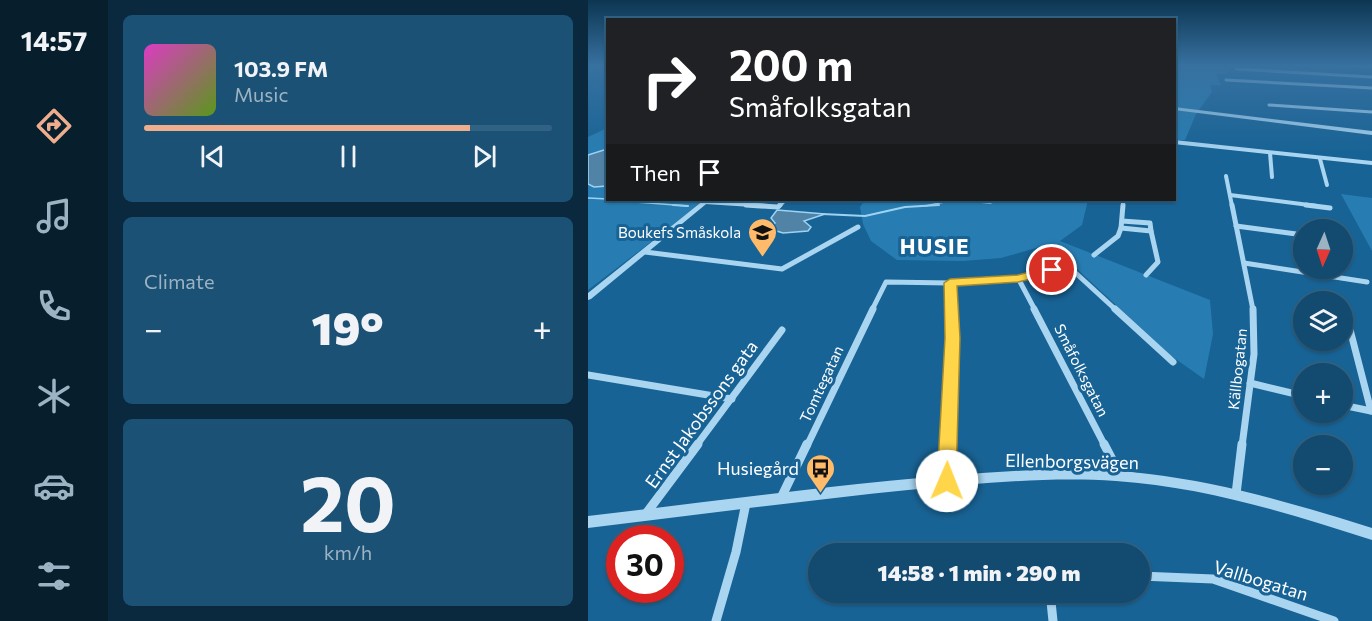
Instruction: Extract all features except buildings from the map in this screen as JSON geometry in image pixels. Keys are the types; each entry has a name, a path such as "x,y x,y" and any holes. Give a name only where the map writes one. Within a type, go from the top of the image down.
{"street":[{"path":"1269,105 1372,112"},
{"path":"1176,108 1372,132"},
{"path":"1176,142 1372,164"},
{"path":"1270,153 1272,177"},
{"path":"1320,159 1328,185"},
{"name":"Källbogatan","path":"1226,176 1255,320 1250,383 1236,494"},
{"path":"1230,195 1330,208"},
{"path":"588,297 707,201 730,201 778,207 784,201"},
{"path":"1094,255 1118,236 1124,201"},
{"path":"1122,221 1150,223 1158,262 1146,275"},
{"path":"1236,226 1293,234"},
{"path":"645,252 782,269 858,227"},
{"path":"1121,228 1151,231"},
{"path":"1244,262 1367,282"},
{"path":"947,481 953,338 950,283 1018,278 1068,266 1173,362"},
{"name":"Småfolksgatan","path":"1018,278 1062,358 1116,467 1117,476"},
{"name":"Tomtegatan","path":"781,499 886,282 950,283"},
{"name":"Ernst Jakobssons gata","path":"645,516 782,330"},
{"path":"1353,341 1371,411 1353,407"},
{"path":"588,375 732,399"},
{"path":"1250,383 1293,393"},
{"name":"Ellenborgsvägen","path":"588,522 947,481 1035,476 1117,476 1179,483 1236,494 1372,534"},
{"path":"716,621 736,552 746,503"},
{"name":"Vallbogatan","path":"1150,576 1213,579 1334,621"},
{"path":"1051,603 1053,621"}],"shaded area":[{"path":"1176,94 1211,94 1196,114 1185,140 1176,140"},
{"path":"606,128 606,201 705,201 588,290 588,137"},
{"path":"606,149 606,186 594,187 588,184 588,155"},
{"path":"1341,194 1372,198 1372,251"},
{"path":"864,201 1088,201 1082,225 1060,241 1210,300 1213,334 1204,379 1170,355 1050,244 1001,258 963,261 897,260 871,241 863,224 860,207"},
{"path":"777,210 825,214 804,221 811,227 808,231 783,233 770,229 775,223 771,218"}],"waterway":[{"path":"588,198 606,199"},
{"path":"622,201 688,206 673,205"},
{"path":"926,206 949,201"},
{"path":"966,201 990,203 997,201"},
{"path":"926,206 939,205"},
{"path":"822,214 865,216 905,207 926,206"}],"place":[{"name":"Boukefs Småskola","path":"762,258"},
{"name":"Husiegård","path":"820,494"}],"district":[{"name":"HUSIE","path":"935,245"}],"route":[{"path":"947,481 953,338 950,283 1018,278 1052,270"}]}
